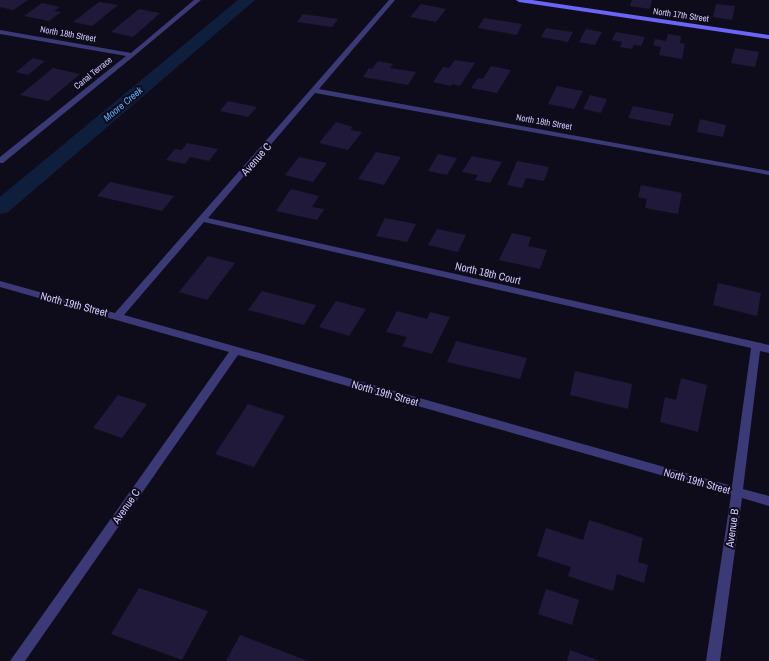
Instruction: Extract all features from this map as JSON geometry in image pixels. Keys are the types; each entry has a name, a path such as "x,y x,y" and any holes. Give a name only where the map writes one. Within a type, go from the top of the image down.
{"street":[{"name":"Canal Terrace","path":"0,161 198,0"},
{"name":"Avenue C","path":"118,316 315,91 392,0"},
{"name":"North 17th Street","path":"519,0 769,36"},
{"name":"North 18th Street","path":"0,32 132,55"},
{"name":"North 18th Street","path":"315,91 769,173"},
{"name":"North 18th Court","path":"202,219 769,349"},
{"name":"North 19th Street","path":"1,284 769,501"},
{"name":"Avenue B","path":"713,661 756,346"},
{"name":"Avenue C","path":"17,661 236,350"}],"building":[{"path":"0,0 28,0 13,10 0,7"},
{"path":"632,0 652,0 650,9 630,6"},
{"path":"99,2 118,5 92,26 73,22"},
{"path":"42,3 60,7 54,11 61,12 49,21 24,16"},
{"path":"421,4 446,9 436,22 410,17"},
{"path":"716,4 735,6 732,20 713,17"},
{"path":"139,9 160,13 133,37 111,32"},
{"path":"303,14 338,19 332,27 297,22"},
{"path":"484,18 522,24 517,35 478,28"},
{"path":"546,28 573,32 568,42 541,37"},
{"path":"586,29 602,32 595,45 579,42"},
{"path":"616,32 645,37 641,46 634,45 632,49 620,47 622,42 612,40"},
{"path":"668,34 681,36 680,43 685,44 682,59 659,55 661,47 653,45 655,39 666,41"},
{"path":"735,48 759,52 755,67 731,63"},
{"path":"33,58 45,61 28,75 16,72"},
{"path":"455,60 475,63 460,86 452,84 451,86 433,82 443,67 449,68"},
{"path":"378,61 393,64 390,68 416,72 408,85 363,77 369,68 372,69"},
{"path":"491,66 511,70 497,93 471,88 478,78 483,79"},
{"path":"53,68 80,74 48,101 20,95"},
{"path":"557,86 583,91 574,109 548,104"},
{"path":"590,95 607,99 601,113 583,109"},
{"path":"228,101 257,107 248,117 220,111"},
{"path":"633,106 674,114 670,126 628,118"},
{"path":"700,119 726,125 723,137 697,132"},
{"path":"336,122 353,127 350,130 362,132 348,150 319,143"},
{"path":"187,143 218,149 209,161 190,157 185,164 166,160 175,149 182,150"},
{"path":"376,152 401,157 384,185 358,179"},
{"path":"438,154 457,158 447,175 428,171"},
{"path":"472,156 502,162 490,183 475,180 478,175 462,172"},
{"path":"299,157 327,163 313,182 285,175"},
{"path":"517,161 549,167 544,181 526,178 522,188 507,185"},
{"path":"110,182 174,196 162,211 97,196"},
{"path":"641,185 682,193 678,214 645,208 647,199 638,197"},
{"path":"291,189 319,196 312,207 324,209 317,220 276,211"},
{"path":"385,218 416,224 407,242 376,236"},
{"path":"437,229 466,235 458,252 428,245"},
{"path":"512,233 531,237 528,246 547,250 540,269 499,260"},
{"path":"208,256 235,263 207,300 179,292"},
{"path":"718,283 761,293 757,316 713,305"},
{"path":"262,291 316,305 304,325 248,310"},
{"path":"336,301 366,309 349,336 319,327"},
{"path":"397,311 427,319 430,312 450,317 432,354 402,346 407,337 386,332"},
{"path":"456,341 527,358 520,379 447,362"},
{"path":"575,371 632,384 628,409 570,395"},
{"path":"681,378 707,385 698,432 660,422 665,397 676,400"},
{"path":"118,395 147,404 122,438 93,428"},
{"path":"248,404 285,416 254,467 215,454"},
{"path":"589,520 643,538 638,562 648,565 644,583 617,574 613,591 568,576 571,567 537,556 546,528 583,540"},
{"path":"139,588 208,611 182,660 111,634"},
{"path":"546,589 579,600 572,625 538,614"},
{"path":"240,635 308,661 226,661"},
{"path":"570,650 600,661 567,661"}],"waterway":[{"name":"Moore Creek","path":"0,208 247,0"}]}
